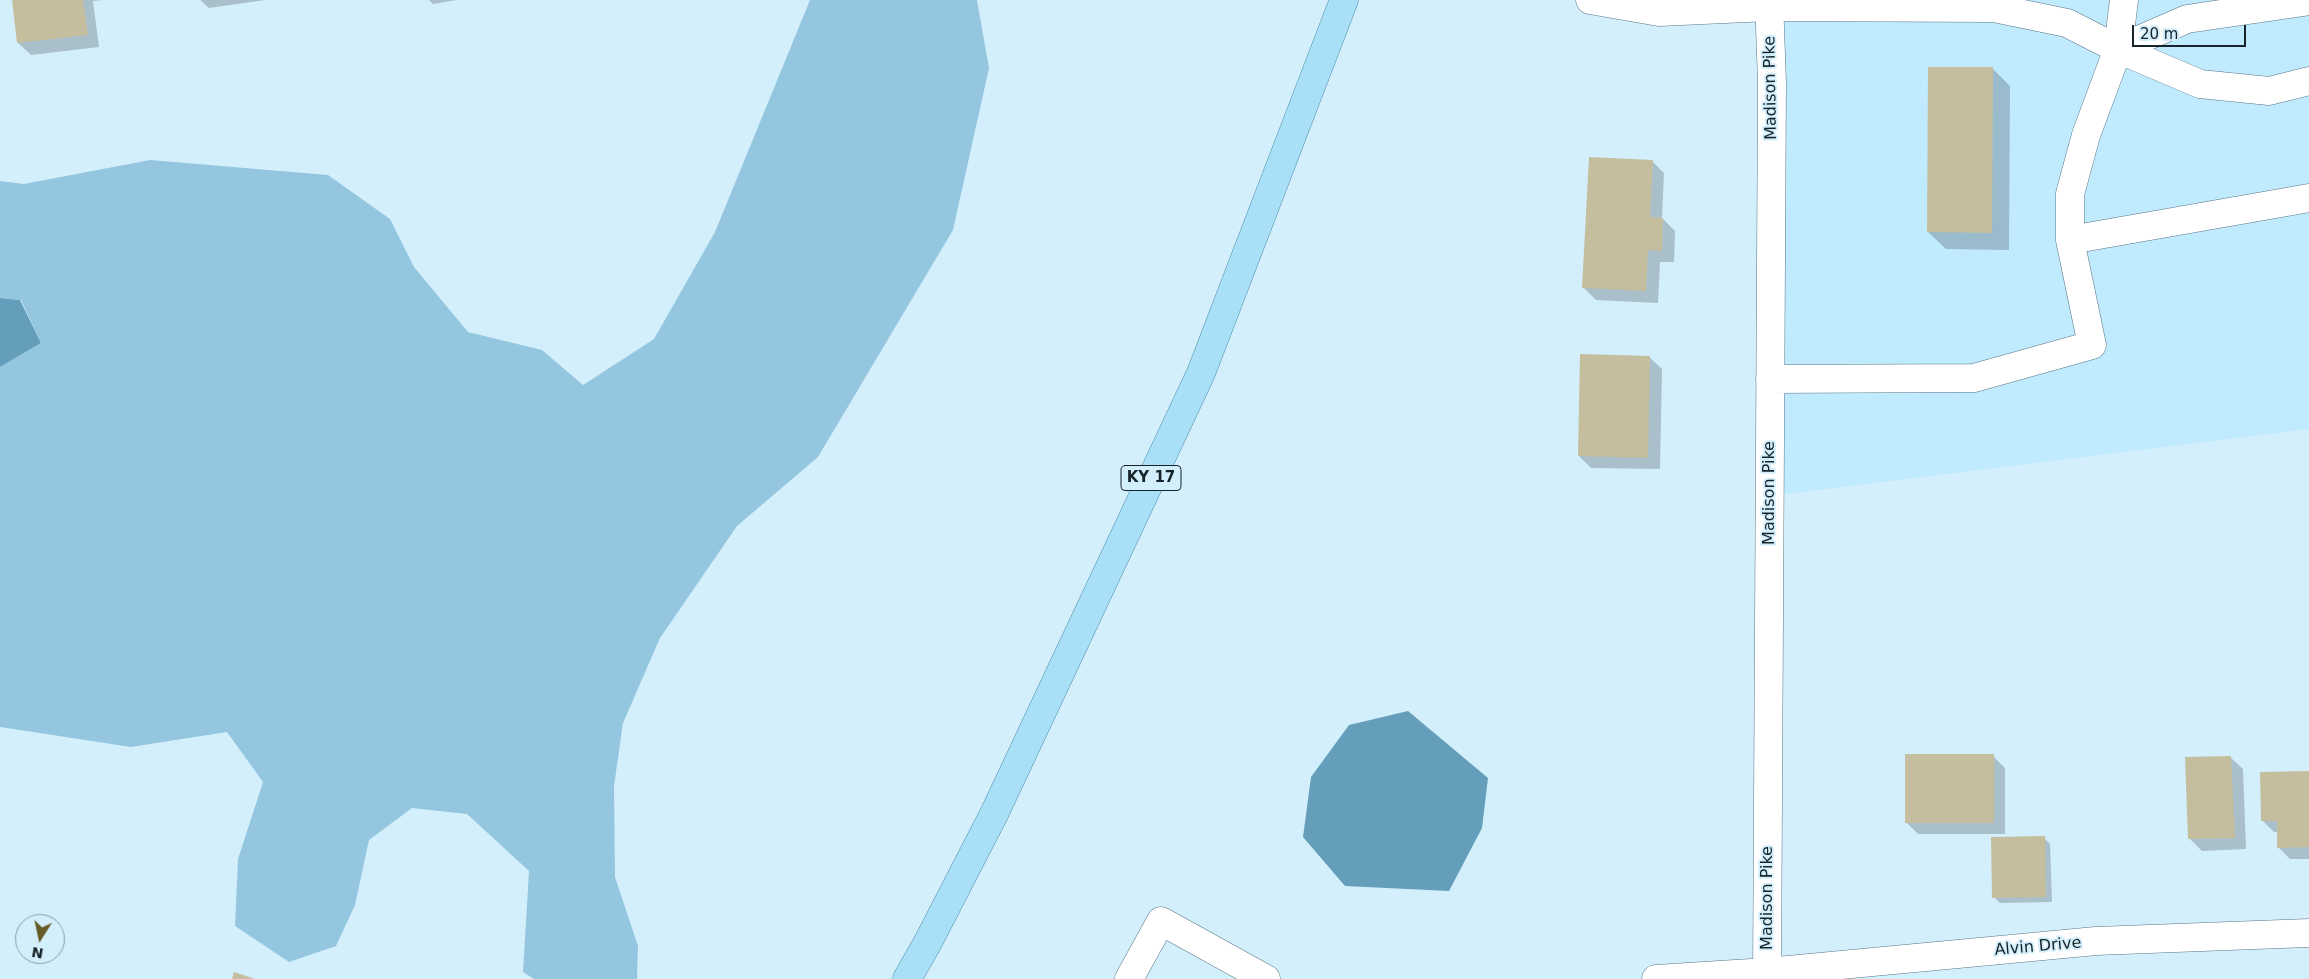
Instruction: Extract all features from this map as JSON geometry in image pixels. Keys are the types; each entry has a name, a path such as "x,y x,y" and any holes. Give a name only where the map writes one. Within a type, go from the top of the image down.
{"main road":[{"name":"KY 17","path":"907,979 994,814 1201,372 1344,0"}],"street":[{"path":"1590,0 1660,12 1769,3 1994,8 2067,23 2118,49 2200,84 2269,91 2309,81"},
{"path":"1770,379 1974,378 2092,345 2070,240 2070,194 2086,136 2118,49 2124,0"},
{"path":"2118,49 2187,20 2309,1"},
{"name":"Madison Pike","path":"1767,976 1772,82 1769,3"},
{"path":"2070,240 2309,198"},
{"path":"1130,979 1161,921 1266,979"},
{"name":"Alvin Drive","path":"1656,979 1767,976 2096,941 2309,933"}],"shaded area":[{"path":"810,0 977,0 989,68 953,230 818,457 737,526 660,638 623,723 614,786 615,877 638,946 637,979 534,979 523,972 529,871 467,814 412,808 369,840 355,905 336,946 289,962 235,926 238,859 263,782 227,732 131,747 0,727 0,367 41,343 21,300 0,298 0,181 24,184 150,160 328,175 390,219 414,267 468,332 542,350 583,385 654,339 715,232"},
{"path":"1590,0 2309,0 2309,429 1770,496 1769,7"},
{"path":"0,298 20,300 41,343 0,367"},
{"path":"1408,711 1488,778 1482,828 1449,891 1345,886 1303,837 1311,777 1349,725"}],"building":[{"path":"12,0 83,0 88,35 17,43"},
{"path":"1928,67 1993,67 1992,233 1927,232"},
{"path":"1589,157 1653,160 1650,217 1663,218 1662,251 1648,250 1646,291 1582,288"},
{"path":"1580,354 1650,356 1648,458 1578,456"},
{"path":"1905,754 1994,754 1994,823 1905,823"},
{"path":"2231,756 2235,838 2188,839 2185,757"},
{"path":"2309,771 2309,847 2277,848 2277,821 2261,821 2260,772"},
{"path":"2045,836 2046,897 1992,898 1991,837"},
{"path":"234,972 255,979 232,979"}]}
